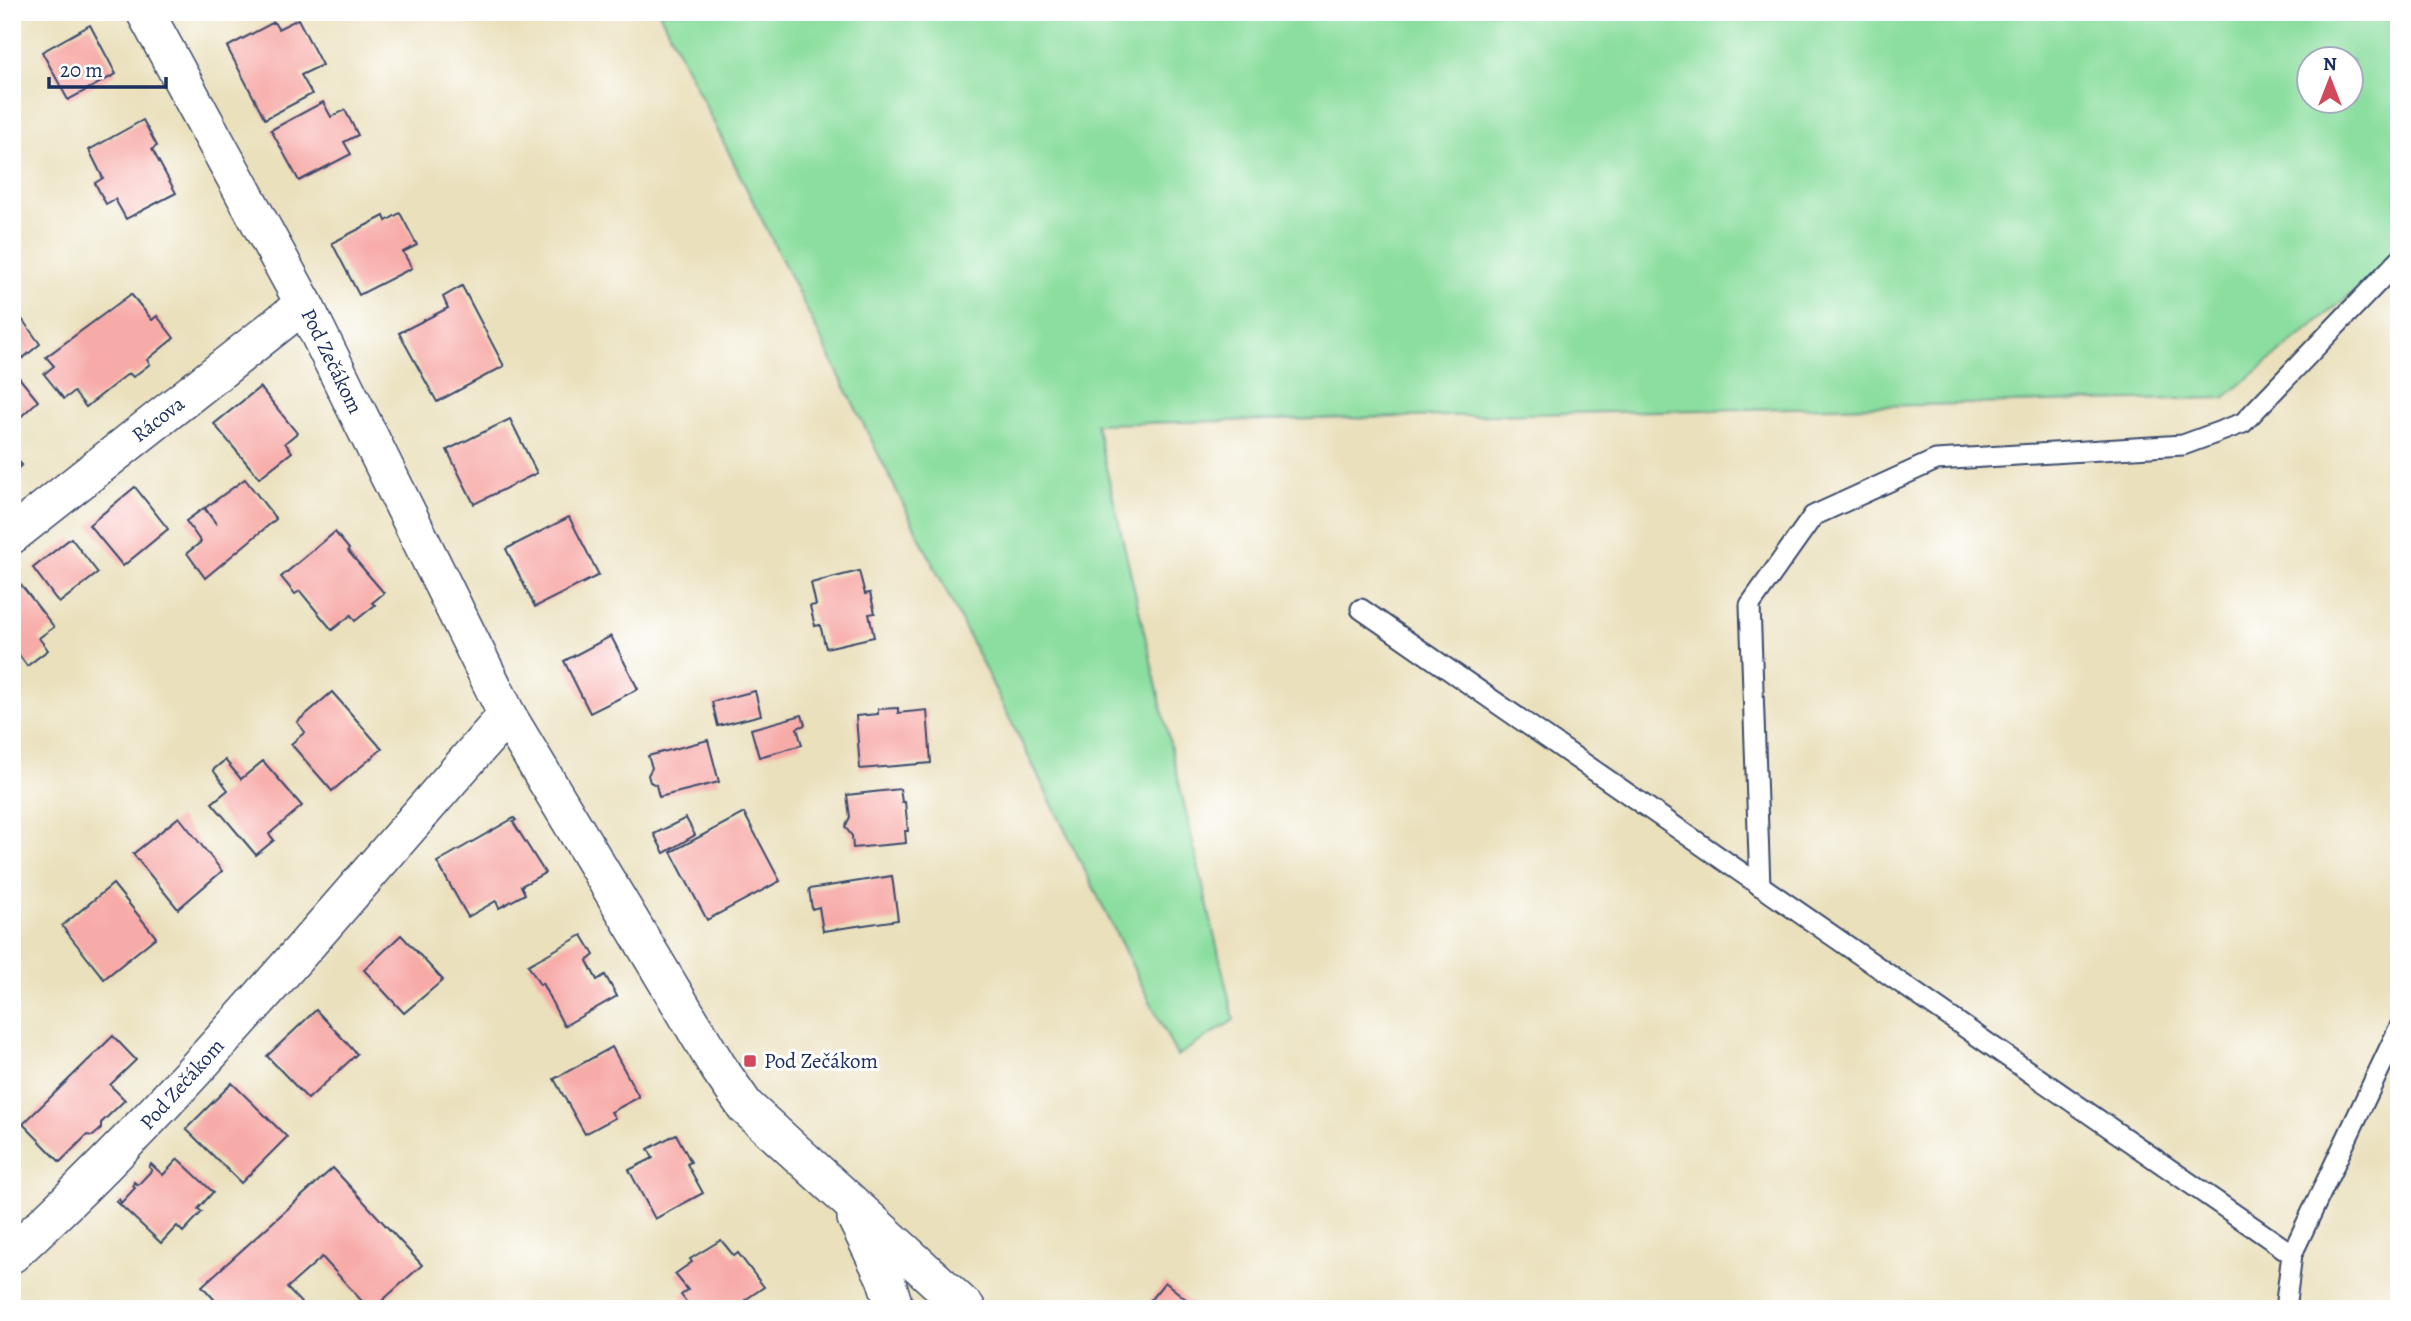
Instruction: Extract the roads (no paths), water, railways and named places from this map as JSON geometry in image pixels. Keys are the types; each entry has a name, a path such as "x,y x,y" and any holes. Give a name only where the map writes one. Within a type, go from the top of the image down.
{"street":[{"name":"Pod Zečákom","path":"145,12 304,304 507,715 718,1067 745,1106 967,1309"},
{"name":"Rácova","path":"12,535 304,304"},
{"name":"Pod Zečákom","path":"12,1254 72,1199 163,1107 507,715"},
{"path":"850,1204 886,1280 895,1309"}],"lane":[{"path":"1760,886 1750,605 1813,516 1936,460 2183,445 2243,423 2399,260"},
{"path":"1361,609 2291,1254"},
{"path":"2285,1309 2291,1254 2399,1028"}],"place":[{"name":"Pod Zečákom","path":"750,1061"}]}
